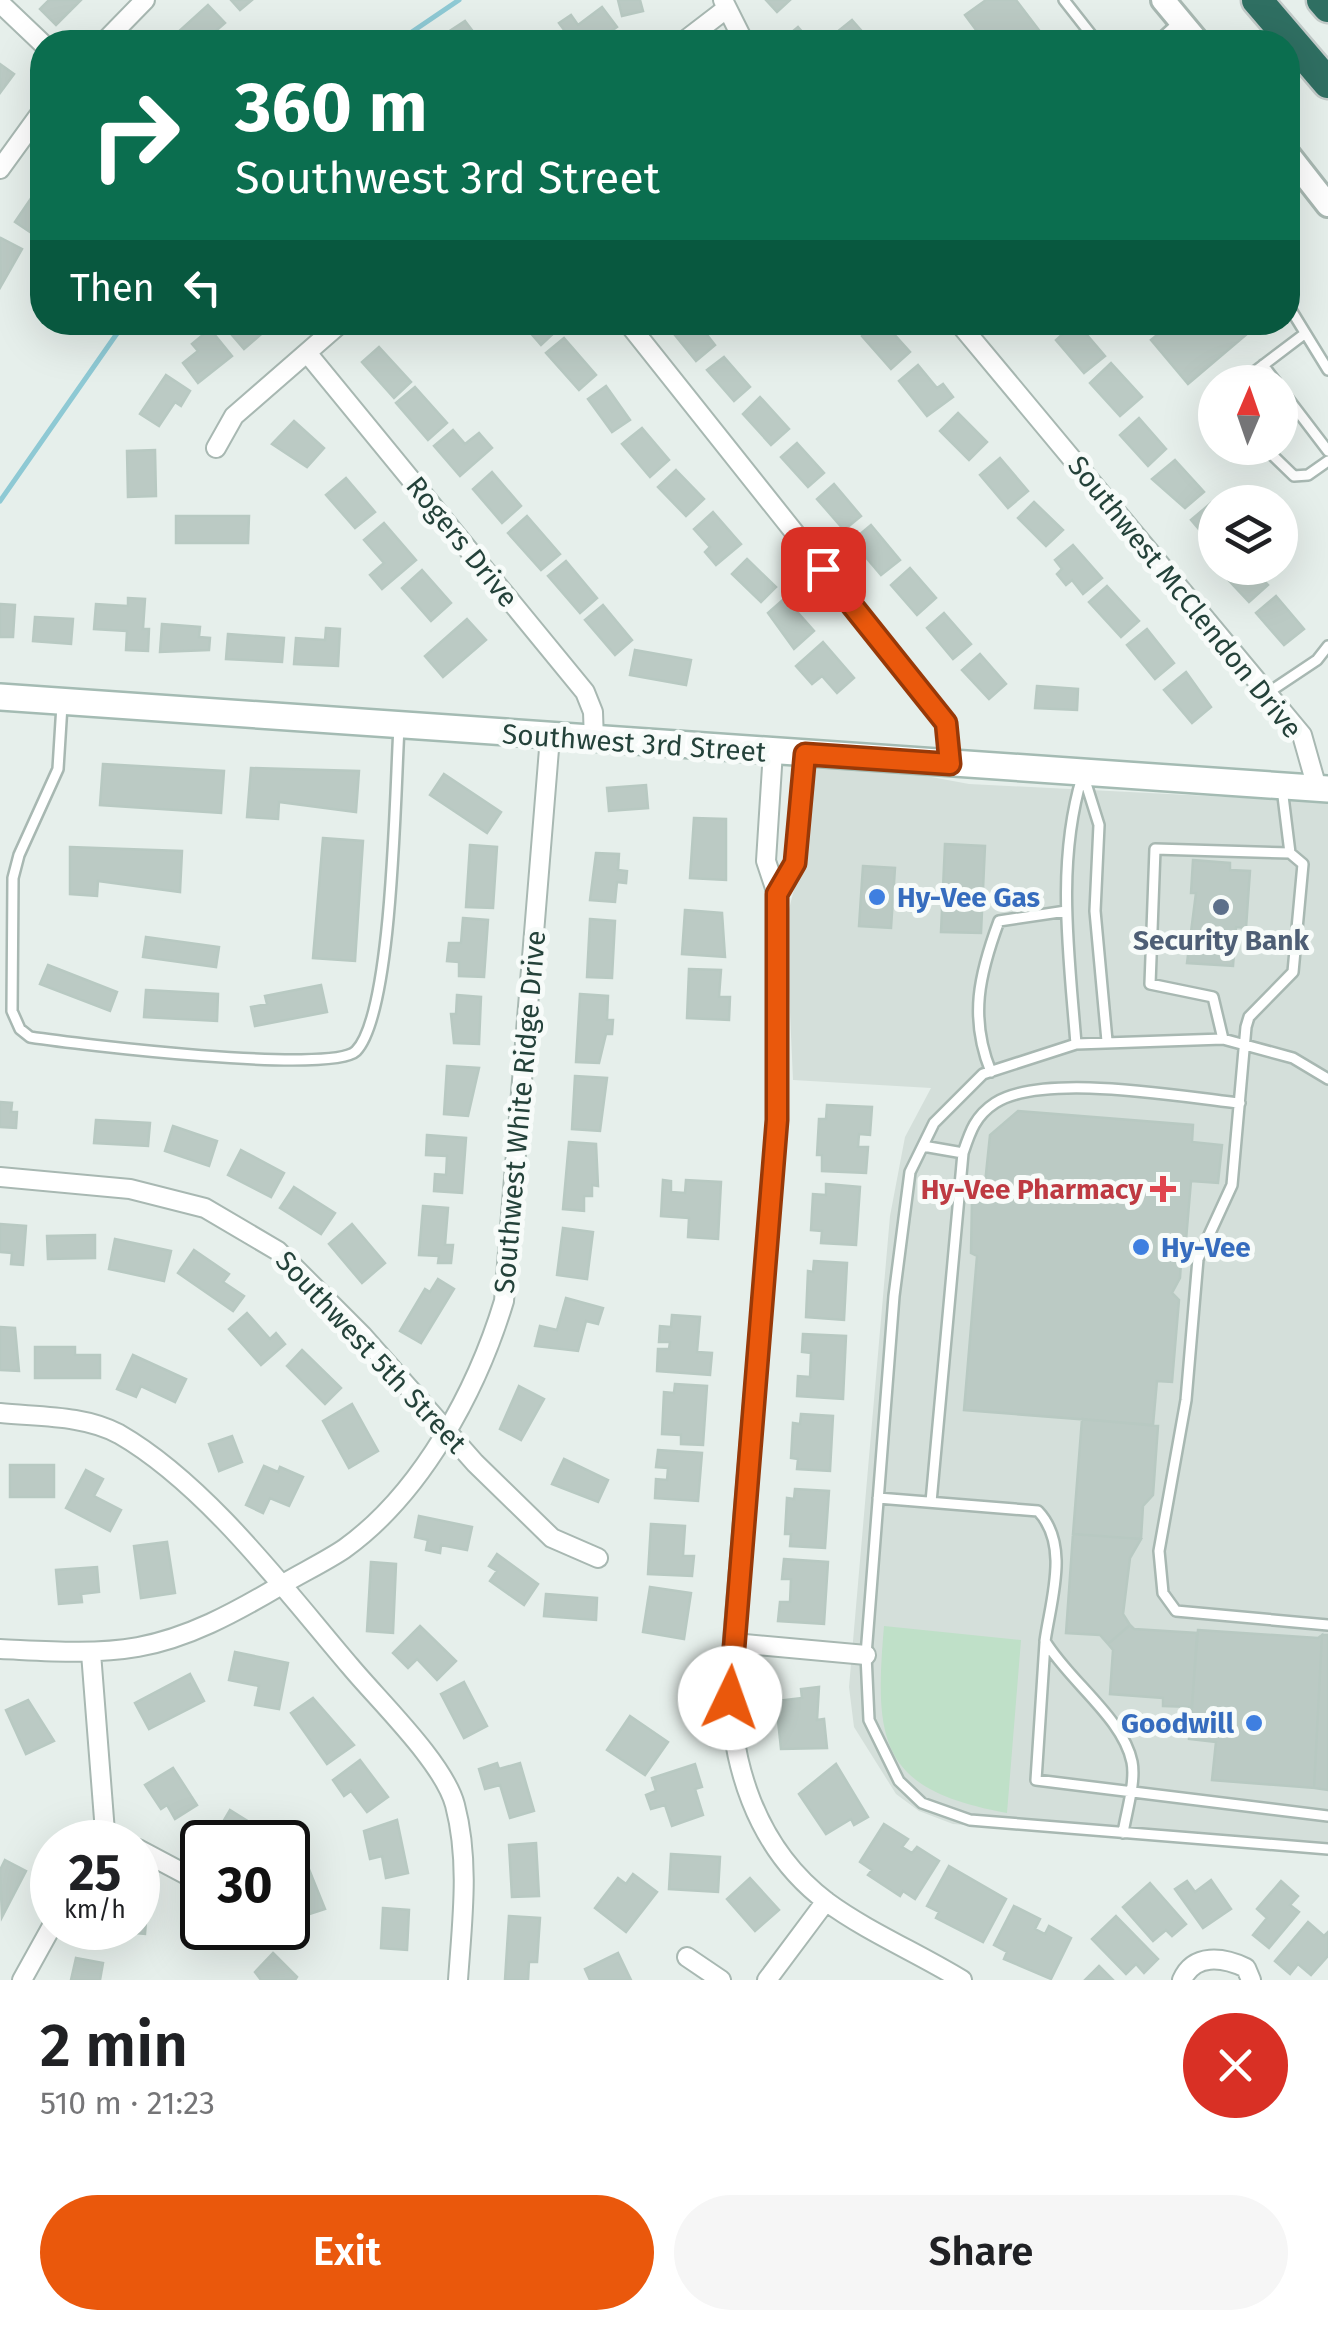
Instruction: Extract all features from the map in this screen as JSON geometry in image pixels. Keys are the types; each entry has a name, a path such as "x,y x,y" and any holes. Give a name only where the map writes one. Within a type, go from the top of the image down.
{"highway":[{"path":"1257,0 1283,30"},
{"path":"1322,0 1328,8"},
{"path":"1300,50 1328,83"}],"main road":[{"name":"Southwest 3rd Street","path":"0,698 1322,788"}],"street":[{"path":"116,30 145,0"},
{"path":"1164,0 1188,30"},
{"path":"0,3 30,32"},
{"path":"696,30 724,5 738,30"},
{"path":"0,169 30,128"},
{"path":"1300,178 1328,205"},
{"path":"216,448 234,416 328,335"},
{"path":"637,335 946,723 950,764"},
{"name":"Southwest McClendon Drive","path":"969,335 1302,734 1322,788"},
{"name":"Rogers Drive","path":"308,354 585,692 592,712 594,740"},
{"name":"Southwest White Ridge Drive","path":"0,1648 91,1653 141,1646 230,1616 345,1548 411,1481 446,1429 490,1345 504,1301 550,737"},
{"path":"773,751 766,861 777,894 777,1120 730,1715 744,1789 786,1858 826,1901 962,1980"},
{"path":"777,894 795,863 805,754"},
{"name":"Southwest 5th Street","path":"0,1177 130,1188 204,1208 278,1250 552,1538 598,1558"},
{"path":"0,1413 80,1420 118,1434 176,1479 284,1583 416,1742 454,1802 465,1882 458,1980"},
{"path":"734,1643 866,1655"},
{"path":"91,1653 101,1820"},
{"path":"767,1980 826,1901"},
{"path":"22,1980 39,1950"},
{"path":"687,1957 722,1980"},
{"path":"1182,1980 1188,1968 1202,1959 1232,1961 1246,1968 1252,1980"}],"lane":[{"path":"1064,0 1088,30"},
{"path":"1170,30 1180,21"},
{"path":"1300,331 1328,370"},
{"path":"1263,365 1302,335"},
{"path":"1298,411 1328,451"},
{"path":"1283,465 1294,476 1308,475 1328,461"},
{"path":"1269,692 1317,660 1328,646"},
{"path":"62,702 58,769 18,855 14,878 12,1011 20,1030 30,1037 210,1056 330,1062 353,1055 364,1041 374,1021 380,978 400,728"},
{"path":"1076,1044 1066,911 1068,821 1083,774"},
{"path":"1083,774 1099,825 1095,911 1107,1041"},
{"path":"1282,786 1290,853"},
{"path":"1223,1038 1213,997 1150,984 1154,849 1290,853 1303,864 1294,967 1249,1017 1232,1184 1198,1259 1186,1400 1159,1551 1163,1593 1176,1611 1328,1625"},
{"path":"991,1072 976,1037 982,966 999,922 1066,911"},
{"path":"1328,1064 1325,1077 1293,1058 1223,1038 1076,1044 991,1072 934,1124 910,1172 905,1208 866,1655 869,1720 898,1781 922,1802 970,1820 1328,1849"},
{"path":"930,1502 963,1154 974,1121 998,1101 1044,1090 1088,1088 1240,1103"},
{"path":"923,1146 963,1154"},
{"path":"878,1498 1038,1511 1052,1526 1056,1560 1045,1641 1036,1780 1328,1816"},
{"path":"1045,1641 1060,1666 1118,1726 1133,1765 1124,1833"}],"shaded area":[{"path":"845,761 969,784 1328,802 1328,1855 953,1824 919,1811 896,1794 854,1727 849,1687 890,1216 905,1137 931,1088 793,1080 786,921 802,858 810,770 823,762"}],"green space":[{"path":"884,1626 1021,1640 1007,1813 933,1791 910,1775 894,1755 885,1731 881,1701"}],"building":[{"path":"49,0 81,0 56,25 40,9"},
{"path":"231,0 252,0 240,10"},
{"path":"618,0 640,0 643,11 622,16"},
{"path":"766,0 790,0 777,12"},
{"path":"986,0 1016,0 1039,30 976,30 965,15"},
{"path":"208,5 225,23 217,30 180,30"},
{"path":"602,7 617,27 564,30 559,23 571,15 578,25"},
{"path":"852,20 861,30 840,30"},
{"path":"465,21 472,30 451,30"},
{"path":"0,64 14,74 0,93"},
{"path":"30,200 30,232 15,222"},
{"path":"0,240 22,249 1,286"},
{"path":"203,335 215,335 232,356 198,383 183,363 198,351 192,344"},
{"path":"232,335 260,335 244,349"},
{"path":"532,335 552,335 541,345"},
{"path":"675,335 707,335 715,345 696,361"},
{"path":"895,335 910,352 891,369 862,336"},
{"path":"1062,335 1087,335 1105,356 1084,373 1056,340"},
{"path":"1157,335 1246,335 1210,365 1198,365 1198,376 1188,384 1151,340"},
{"path":"564,338 596,375 579,390 546,353"},
{"path":"379,347 411,382 394,398 362,362"},
{"path":"724,357 750,387 734,401 707,370"},
{"path":"1111,363 1142,397 1120,416 1090,383"},
{"path":"918,365 937,388 943,384 953,397 927,416 899,381"},
{"path":"166,375 190,391 181,406 175,402 159,426 140,414"},
{"path":"606,386 630,420 612,432 588,399"},
{"path":"415,387 447,423 428,440 396,403"},
{"path":"760,397 789,429 771,445 743,414"},
{"path":"958,413 987,442 969,460 940,431"},
{"path":"1139,418 1166,449 1148,466 1120,435"},
{"path":"294,421 324,448 307,467 272,444"},
{"path":"642,428 669,460 650,477 622,444"},
{"path":"453,430 465,444 479,433 492,448 460,476 434,446"},
{"path":"797,443 824,473 808,487 781,457"},
{"path":"155,450 156,496 128,497 127,451"},
{"path":"1000,458 1028,491 1008,508 980,475"},
{"path":"1175,460 1198,485 1198,497 1185,508 1152,479"},
{"path":"676,470 704,499 686,516 658,487"},
{"path":"492,472 521,506 502,523 473,489"},
{"path":"346,478 375,512 355,528 326,495"},
{"path":"834,484 861,516 844,530 817,499"},
{"path":"1034,502 1063,530 1046,546 1018,518"},
{"path":"713,512 741,544 716,565 705,552 710,547 694,529"},
{"path":"176,516 249,516 248,543 176,543"},
{"path":"527,516 560,554 541,570 508,533"},
{"path":"384,523 416,560 382,589 370,575 384,563 364,540"},
{"path":"871,525 900,560 881,575 852,541"},
{"path":"1073,545 1102,578 1083,594 1072,580 1066,585 1057,574 1062,569 1055,560"},
{"path":"747,559 776,587 761,602 732,574"},
{"path":"566,561 597,598 580,613 548,576"},
{"path":"910,568 936,598 917,615 891,585"},
{"path":"422,570 451,603 431,621 402,588"},
{"path":"1233,585 1268,585 1249,602"},
{"path":"1107,586 1139,621 1121,637 1089,602"},
{"path":"1276,596 1304,629 1284,645 1256,613"},
{"path":"128,598 145,599 143,629 149,629 148,651 126,650 127,631 94,629 96,604 128,606"},
{"path":"785,598 814,631 794,649 768,613"},
{"path":"0,604 15,605 13,637 0,637"},
{"path":"603,605 632,640 615,655 585,620"},
{"path":"944,613 971,644 953,659 927,628"},
{"path":"35,617 73,619 71,644 33,641"},
{"path":"467,619 486,640 443,677 425,656"},
{"path":"162,624 200,627 199,637 210,638 209,650 160,652"},
{"path":"326,628 340,629 338,666 294,664 296,638 325,640"},
{"path":"1147,629 1174,663 1155,679 1127,645"},
{"path":"228,634 284,638 282,662 226,659"},
{"path":"823,642 854,678 837,693 822,676 812,684 796,666"},
{"path":"635,650 691,660 686,685 630,675"},
{"path":"980,654 1006,684 989,699 962,670"},
{"path":"1186,672 1211,707 1192,723 1164,690"},
{"path":"1037,686 1078,689 1077,710 1035,708"},
{"path":"103,764 224,771 221,813 100,805"},
{"path":"251,768 359,771 356,812 279,802 278,819 247,817"},
{"path":"444,774 501,812 487,833 430,795"},
{"path":"646,785 648,808 609,811 607,788"},
{"path":"694,818 726,819 726,880 690,878"},
{"path":"323,838 363,841 355,961 313,958"},
{"path":"945,844 985,846 981,933 941,932"},
{"path":"470,845 497,847 493,908 466,907"},
{"path":"70,847 182,851 180,892 98,881 97,896 70,894"},
{"path":"596,853 619,854 618,870 627,871 626,883 617,882 615,902 590,900"},
{"name":"Security Bank","path":"1193,860 1230,863 1230,870 1250,871 1246,928 1236,927 1233,966 1187,963 1196,893 1191,893"},
{"name":"Hy-Vee Gas","path":"863,866 895,868 891,928 859,926"},
{"path":"685,910 722,913 725,957 682,954"},
{"path":"463,918 488,920 484,977 459,976 459,962 447,961 449,943 461,943"},
{"path":"590,919 615,921 612,978 587,977"},
{"path":"146,937 219,947 216,967 143,957"},
{"path":"48,965 117,992 110,1011 40,984"},
{"path":"689,969 721,970 719,997 730,997 729,1020 687,1018"},
{"path":"321,985 327,1012 255,1026 251,1007 267,1004 265,996"},
{"path":"146,990 218,994 217,1021 144,1017"},
{"path":"580,994 608,996 607,1020 613,1020 612,1034 606,1034 599,1063 576,1062"},
{"path":"457,995 481,997 479,1044 454,1043 451,1014 456,1014"},
{"path":"447,1066 479,1068 468,1116 444,1114"},
{"path":"575,1076 607,1078 600,1131 572,1129"},
{"path":"0,1102 12,1103 11,1112 17,1112 16,1128 0,1127"},
{"path":"827,1105 872,1107 870,1135 859,1134 858,1147 868,1147 866,1173 822,1171 822,1155 817,1155 819,1119 826,1119"},
{"path":"1018,1111 1193,1125 1192,1142 1222,1145 1218,1183 1191,1181 1186,1240 1172,1249 1181,1262 1180,1278 1172,1293 1179,1300 1172,1382 1157,1381 1153,1425 964,1410 977,1256 971,1253 972,1200 983,1203 990,1135"},
{"path":"96,1120 150,1123 148,1146 94,1143"},
{"path":"173,1126 217,1141 209,1166 165,1151"},
{"path":"427,1135 466,1138 462,1193 434,1191 435,1174 446,1175 447,1156 426,1155"},
{"path":"569,1142 596,1144 598,1186 592,1185 592,1196 584,1196 584,1211 563,1209"},
{"path":"241,1150 284,1173 271,1197 228,1175"},
{"path":"663,1180 671,1181 671,1192 685,1193 686,1180 721,1182 718,1239 688,1237 689,1218 661,1216"},
{"path":"826,1184 860,1187 856,1245 821,1243 822,1231 811,1230 813,1194 826,1195"},
{"path":"294,1187 335,1213 321,1234 280,1208"},
{"path":"423,1206 448,1208 445,1245 453,1245 451,1263 438,1263 439,1256 419,1255"},
{"path":"0,1224 26,1226 23,1265 11,1264 12,1253 0,1252"},
{"path":"352,1224 385,1263 362,1283 329,1244"},
{"path":"563,1228 593,1232 587,1279 557,1275"},
{"path":"95,1235 95,1258 48,1259 47,1236"},
{"path":"115,1239 171,1251 164,1281 109,1269"},
{"path":"194,1250 229,1274 223,1282 244,1296 233,1311 178,1273"},
{"path":"814,1261 847,1263 844,1320 806,1317 808,1271 813,1272"},
{"path":"438,1279 454,1289 421,1343 400,1331 425,1289 430,1292"},
{"path":"566,1298 603,1308 598,1324 586,1321 578,1351 535,1346 540,1326 557,1330"},
{"path":"247,1313 270,1339 276,1333 285,1344 261,1365 229,1329"},
{"path":"672,1315 700,1317 697,1352 712,1353 710,1375 657,1371 658,1349 669,1349 670,1342 659,1342 660,1326 671,1327"},
{"path":"0,1327 15,1328 19,1371 0,1370"},
{"path":"803,1334 846,1336 843,1399 797,1396 798,1376 810,1377 811,1353 802,1352"},
{"path":"35,1347 75,1347 75,1355 100,1355 100,1378 35,1378"},
{"path":"302,1350 341,1388 325,1404 287,1366"},
{"path":"133,1355 186,1379 175,1402 141,1386 136,1397 117,1389"},
{"path":"675,1384 707,1386 703,1445 681,1444 681,1435 662,1434 664,1392 674,1393"},
{"path":"519,1386 544,1399 521,1440 500,1429"},
{"path":"352,1404 378,1451 349,1468 323,1421"},
{"path":"801,1414 833,1416 830,1471 797,1469 798,1459 791,1458 793,1423 800,1424"},
{"path":"1082,1419 1158,1426 1153,1495 1143,1506 1141,1539 1073,1534"},
{"path":"232,1436 242,1462 219,1471 209,1444"},
{"path":"658,1450 702,1453 698,1501 655,1498 656,1479 667,1480 668,1468 656,1467"},
{"path":"564,1459 608,1480 598,1502 552,1484"},
{"path":"10,1465 54,1465 54,1497 10,1497"},
{"path":"264,1466 278,1472 280,1467 303,1477 289,1506 270,1498 263,1513 246,1505"},
{"path":"86,1470 103,1479 94,1496 121,1510 110,1531 66,1508"},
{"path":"795,1489 829,1491 825,1548 790,1546 791,1534 785,1534 787,1498 794,1499"},
{"path":"419,1516 472,1527 467,1550 441,1545 440,1553 426,1550 428,1540 415,1537"},
{"path":"651,1524 685,1526 683,1556 694,1556 692,1576 648,1574"},
{"path":"1073,1534 1141,1539 1130,1558 1123,1614 1130,1625 1108,1644 1100,1635 1066,1633"},
{"path":"167,1542 175,1593 141,1598 134,1546"},
{"path":"497,1554 538,1584 524,1605 490,1581 497,1571 489,1566"},
{"path":"784,1559 828,1562 824,1624 778,1621 780,1602 790,1602 791,1579 782,1579"},
{"path":"371,1562 396,1564 393,1633 367,1631"},
{"path":"97,1567 99,1592 81,1594 82,1602 59,1604 56,1570"},
{"path":"650,1587 691,1593 684,1639 643,1632"},
{"path":"546,1594 597,1598 596,1620 544,1616"},
{"path":"1130,1625 1134,1629 1197,1633 1192,1707 1163,1706 1163,1698 1110,1694 1113,1650 1108,1644"},
{"path":"420,1626 456,1661 437,1680 417,1659 408,1668 393,1653"},
{"name":"Goodwill","path":"1198,1630 1318,1638 1322,1635 1314,1788 1212,1780 1216,1742 1189,1739"},
{"path":"1322,1635 1328,1635 1328,1790 1314,1788"},
{"path":"235,1652 288,1663 279,1709 255,1705 259,1686 229,1680"},
{"path":"190,1674 204,1701 149,1729 135,1703"},
{"path":"464,1682 487,1726 464,1738 441,1694"},
{"path":"819,1687 817,1720 824,1719 827,1748 781,1749 776,1701 802,1698 801,1689"},
{"path":"313,1698 354,1745 327,1764 291,1713"},
{"path":"28,1700 54,1741 26,1754 6,1710"},
{"path":"630,1716 668,1742 645,1775 607,1750"},
{"path":"360,1760 388,1797 367,1812 351,1791 344,1796 333,1780"},
{"path":"497,1763 499,1769 520,1763 534,1811 510,1818 500,1785 485,1789 479,1769"},
{"path":"695,1764 702,1787 695,1789 703,1815 672,1826 665,1805 651,1809 646,1795 656,1791 652,1778"},
{"path":"836,1764 868,1817 854,1825 851,1819 826,1834 799,1794"},
{"path":"173,1768 197,1805 175,1819 167,1805 161,1809 145,1785"},
{"path":"230,1810 246,1820 224,1820"},
{"path":"397,1820 408,1873 386,1878 382,1856 370,1859 364,1831"},
{"path":"884,1824 908,1839 902,1847 912,1853 917,1847 939,1861 915,1899 903,1891 900,1896 868,1875 872,1870 860,1862"},
{"path":"536,1843 539,1896 512,1897 509,1845"},
{"path":"671,1854 720,1857 718,1892 669,1889"},
{"path":"5,1860 26,1871 2,1917 0,1870"},
{"path":"949,1866 1006,1899 983,1942 936,1918 939,1912 927,1906"},
{"path":"310,1872 325,1909 310,1914"},
{"path":"633,1874 657,1892 626,1932 595,1908 618,1878 626,1884"},
{"path":"750,1878 779,1910 755,1931 727,1899"},
{"path":"1211,1880 1231,1909 1203,1928 1175,1889 1187,1881 1195,1892"},
{"path":"1281,1881 1298,1896 1290,1905 1299,1912 1269,1948 1253,1935 1267,1918 1257,1909"},
{"path":"1150,1883 1186,1924 1172,1936 1166,1930 1153,1941 1123,1907"},
{"path":"1014,1906 1040,1919 1035,1929 1045,1934 1049,1926 1071,1938 1051,1979 1004,1959 1007,1952 994,1945"},
{"path":"383,1908 409,1910 407,1950 381,1948"},
{"path":"509,1916 540,1918 537,1962 529,1962 528,1980 505,1980"},
{"path":"1116,1916 1158,1959 1144,1973 1136,1964 1126,1974 1092,1939"},
{"path":"1308,1922 1324,1936 1328,1932 1328,1956 1311,1975 1298,1964 1290,1974 1275,1961"},
{"path":"273,1953 297,1977 295,1980 261,1980 255,1972"},
{"path":"618,1953 631,1980 590,1980 585,1969"},
{"path":"76,1958 103,1963 100,1980 71,1980"},
{"path":"1099,1966 1113,1980 1085,1980"}],"waterway":[{"path":"415,30 459,0"},
{"path":"0,501 116,335"}],"place":[{"name":"Hy-Vee Gas","path":"877,897"},
{"name":"Security Bank","path":"1221,907"},
{"name":"Hy-Vee Pharmacy","path":"1163,1189"},
{"name":"Hy-Vee","path":"1141,1247"},
{"name":"Goodwill","path":"1254,1723"}],"route":[{"path":"730,1698 777,1120 777,894 795,863 805,754 950,764 946,723 823,569"}]}
